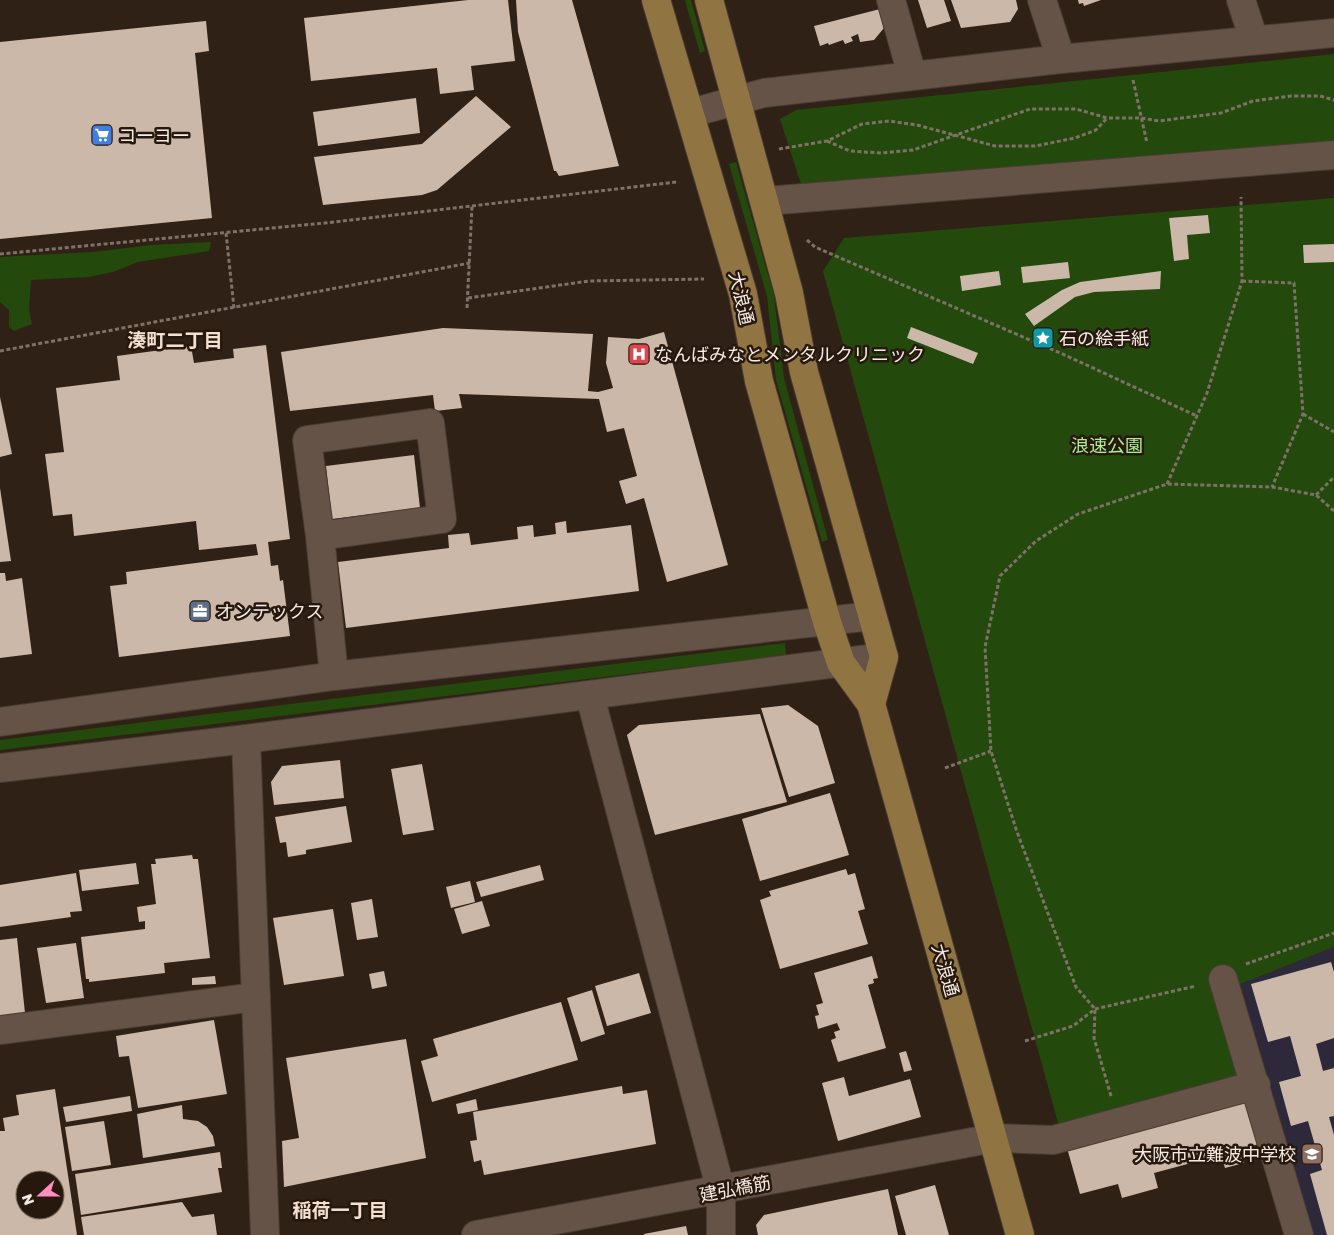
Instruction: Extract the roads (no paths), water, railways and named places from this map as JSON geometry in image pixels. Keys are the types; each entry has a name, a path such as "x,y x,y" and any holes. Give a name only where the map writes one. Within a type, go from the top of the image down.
{"main road":[{"name":"大浪通","path":"656,0 743,294 759,381 827,622 840,663 871,704 1020,1235"},
{"path":"710,0 790,292 804,372 884,658 871,704"}],"street":[{"path":"891,0 912,76"},
{"path":"1042,0 1061,59"},
{"path":"1241,0 1254,40"},
{"path":"691,113 764,93 1061,59 1334,33"},
{"path":"766,201 1334,155"},
{"path":"320,536 442,520 430,423 307,440 320,536 334,676"},
{"path":"0,722 334,676 872,616"},
{"path":"0,768 246,739 884,658"},
{"path":"590,696 722,1191 721,1235"},
{"path":"246,739 265,1235"},
{"path":"1223,979 1256,1085 1298,1235"},
{"path":"0,1030 256,997"},
{"name":"建弘橋筋","path":"476,1235 722,1191 994,1138 1053,1140 1256,1085"}],"place":[{"name":"コーヨー","path":"102,135"},
{"name":"石の絵手紙","path":"1043,338"},
{"name":"なんばみなとメンタルクリニック","path":"639,354"},
{"name":"オンテックス","path":"200,611"},
{"name":"大阪市立難波中学校","path":"1312,1154"}],"district":[{"name":"湊町二丁目","path":"175,339"},
{"name":"稲荷一丁目","path":"340,1209"}],"park label":[{"name":"浪速公園","path":"1107,445"}]}
